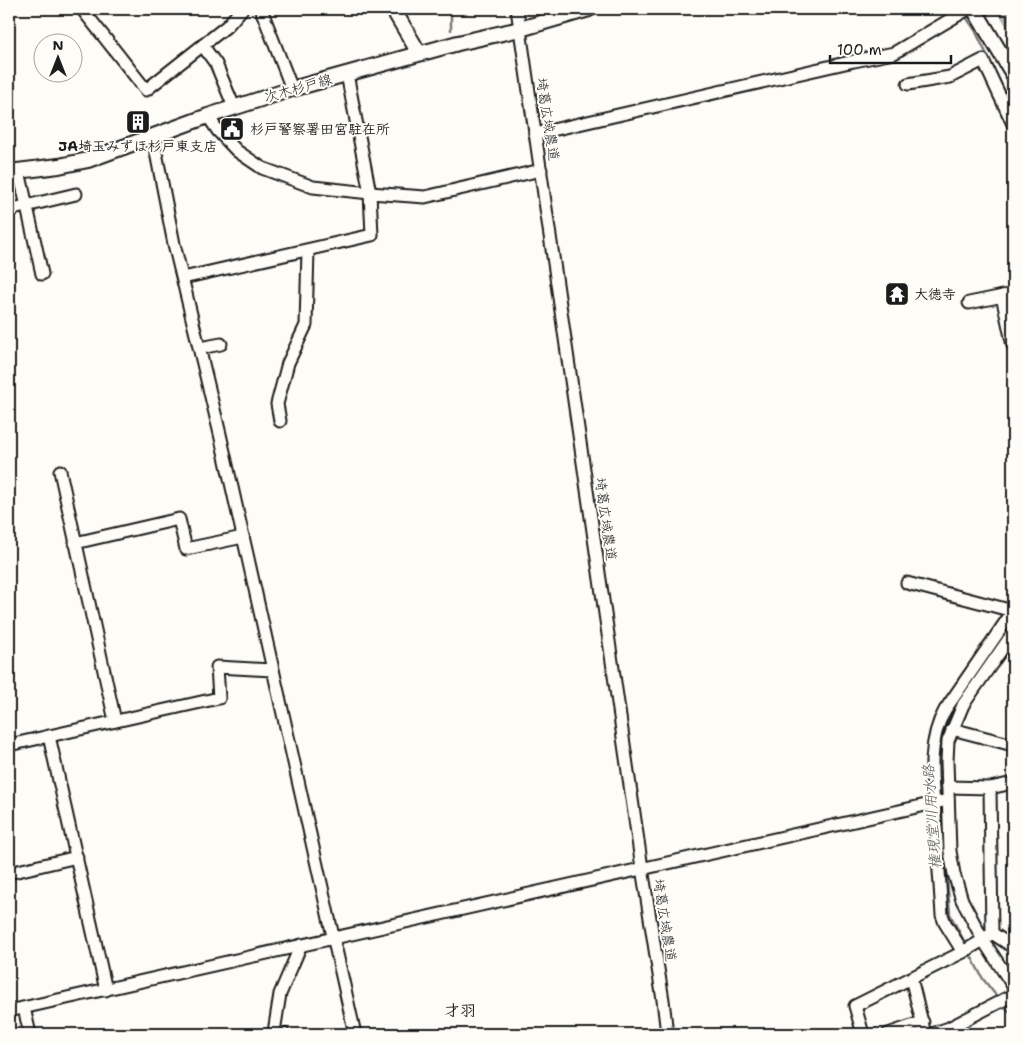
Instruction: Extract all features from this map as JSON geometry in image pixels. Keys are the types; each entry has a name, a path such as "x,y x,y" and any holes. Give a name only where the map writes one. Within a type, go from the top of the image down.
{"main road":[{"path":"393,9 419,53"},
{"name":"次木杉戸線","path":"14,172 88,160 208,116 292,89 419,53 520,29 589,9"},
{"path":"974,9 1013,74"}],"street":[{"path":"82,9 146,90 227,26 242,9"},
{"path":"261,9 292,89"},
{"name":"埼葛広域農道","path":"517,9 667,1034"},
{"path":"535,134 894,53 954,12 968,9"},
{"path":"203,46 216,64 234,107"},
{"path":"908,84 950,77 983,60 1013,124"},
{"path":"183,278 372,235 370,193 347,74"},
{"path":"208,116 218,131 237,151 262,168 313,187 425,197 541,170"},
{"path":"153,137 174,244 200,348 355,1034"},
{"path":"14,172 27,206 42,274"},
{"path":"9,210 76,194"},
{"path":"280,421 277,404 288,363 306,325 308,250"},
{"path":"969,303 1008,295 1013,346"},
{"path":"200,348 221,344"},
{"path":"60,471 115,721"},
{"path":"75,543 179,519 186,549 243,536"},
{"path":"907,583 1013,611 945,710 938,722 934,737 931,771 942,915 963,952"},
{"path":"1013,633 963,705 948,741 950,851 954,874 962,900 988,936 1013,986"},
{"path":"9,745 220,698 217,667 273,670"},
{"path":"952,729 1013,745"},
{"path":"49,736 106,990"},
{"path":"934,737 948,741"},
{"path":"948,787 990,788 1013,783"},
{"path":"988,936 990,788"},
{"path":"9,1012 948,800"},
{"path":"9,872 77,857"},
{"path":"988,936 1013,947"},
{"path":"863,1034 855,1006 963,952 988,936"},
{"path":"284,1034 274,1032 280,994 301,945"},
{"path":"912,978 926,1034"},
{"path":"931,1034 949,1028 1013,994"},
{"path":"24,1008 30,1034"},
{"path":"888,1034 923,1022"}],"waterway":[{"path":"451,9 451,30"},
{"path":"1005,9 1013,23"},
{"name":"権現堂川用水路","path":"964,14 975,30 1013,109"},
{"name":"権現堂川用水路","path":"1000,642 1009,627"},
{"name":"権現堂川用水路","path":"941,799 938,757 944,727 965,691 979,673"},
{"name":"権現堂川用水路","path":"941,804 944,846"},
{"name":"権現堂川用水路","path":"945,854 950,914 967,947"},
{"name":"権現堂川用水路","path":"969,952 983,979 998,998"},
{"name":"権現堂川用水路","path":"1003,1004 1013,1016"}],"place":[{"name":"JA埼玉みずほ杉戸東支店","path":"138,122"},
{"name":"杉戸警察署田宮駐在所","path":"232,129"},
{"name":"大徳寺","path":"897,294"}],"district":[{"name":"才羽","path":"460,1010"}]}
